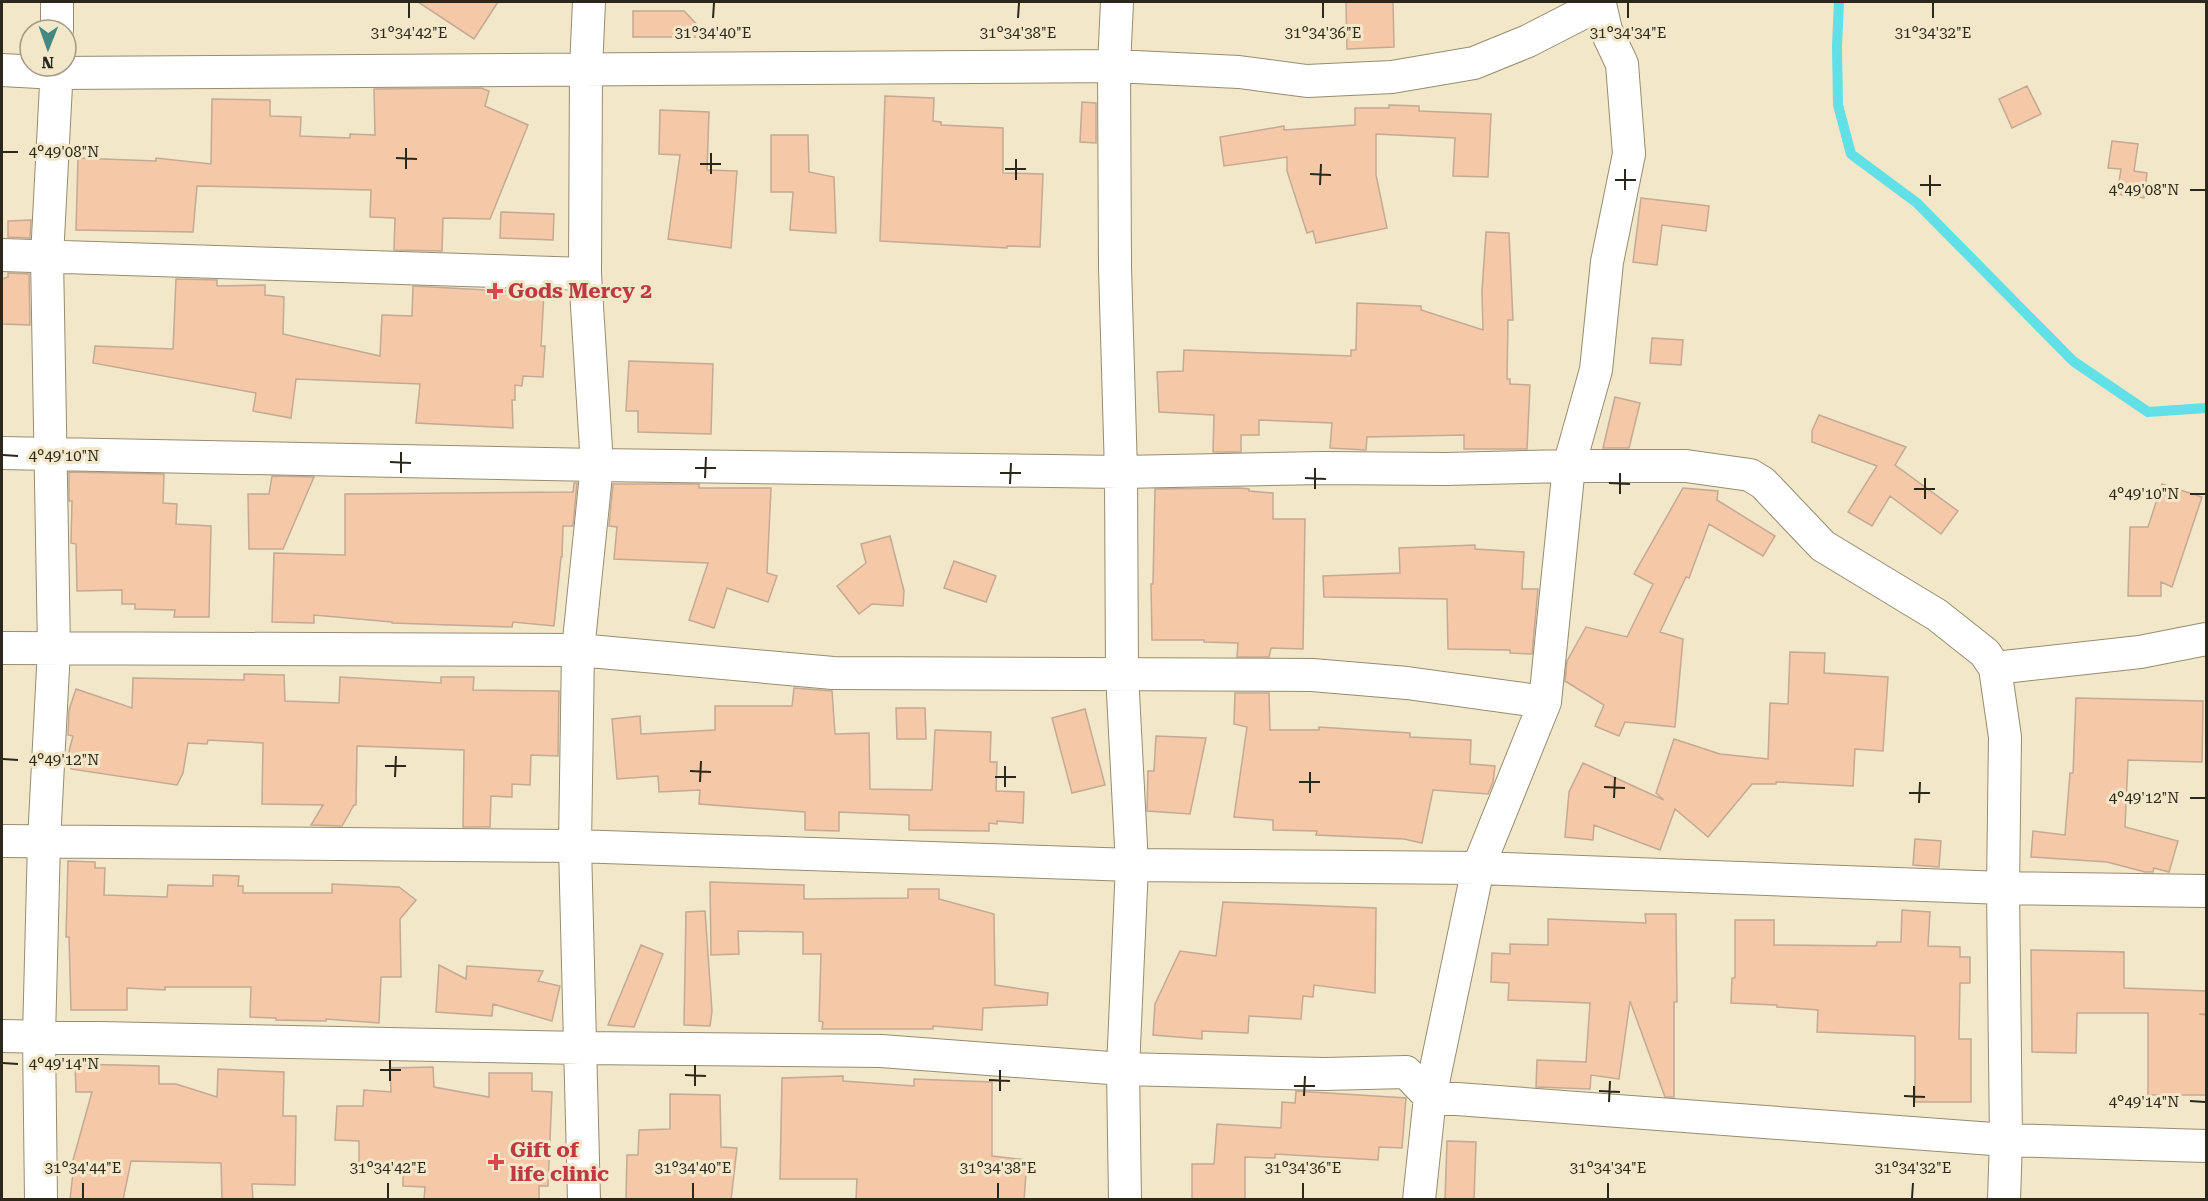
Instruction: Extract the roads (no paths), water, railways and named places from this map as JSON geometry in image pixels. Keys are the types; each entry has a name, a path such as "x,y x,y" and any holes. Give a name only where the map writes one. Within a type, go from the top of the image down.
{"street":[{"path":"57,2 57,18"},
{"path":"584,1200 575,846 578,650 597,465 585,274 586,69 589,2"},
{"path":"1117,2 1114,66 1115,267 1121,472 1122,674 1132,865 1123,1069 1125,1200"},
{"path":"78,69 1114,66 1239,72 1307,81 1392,77 1474,63 1528,41 1600,4 1606,30 1622,64 1629,154 1607,262 1596,370 1569,466 1545,702 1478,868 1430,1097 1419,1200"},
{"path":"2,70 18,70"},
{"path":"41,1200 39,1037 44,841 54,649 47,257 57,78"},
{"path":"2,255 585,274"},
{"path":"2,453 597,465 1121,472 1323,468 1686,466 1750,475 1763,483 1823,546 1937,615 1985,653 1995,668 2005,737 2003,888 2006,1140 2004,1200"},
{"path":"1995,668 2140,652 2206,639"},
{"path":"2,648 578,650 833,673 1312,675 1407,683 1545,702"},
{"path":"2,841 575,846 1132,865 1478,868 2003,888 2206,891"},
{"path":"2,1036 581,1048 881,1051 1123,1069 1325,1074 1406,1072 1430,1097 2006,1140 2206,1146"}],"waterway":[{"path":"1839,2 1838,105 1851,154 1917,203 2073,361 2148,412 2206,408"}],"place":[{"name":"Gods Mercy 2","path":"495,291"},
{"name":"Gift of life clinic","path":"496,1162"}]}
